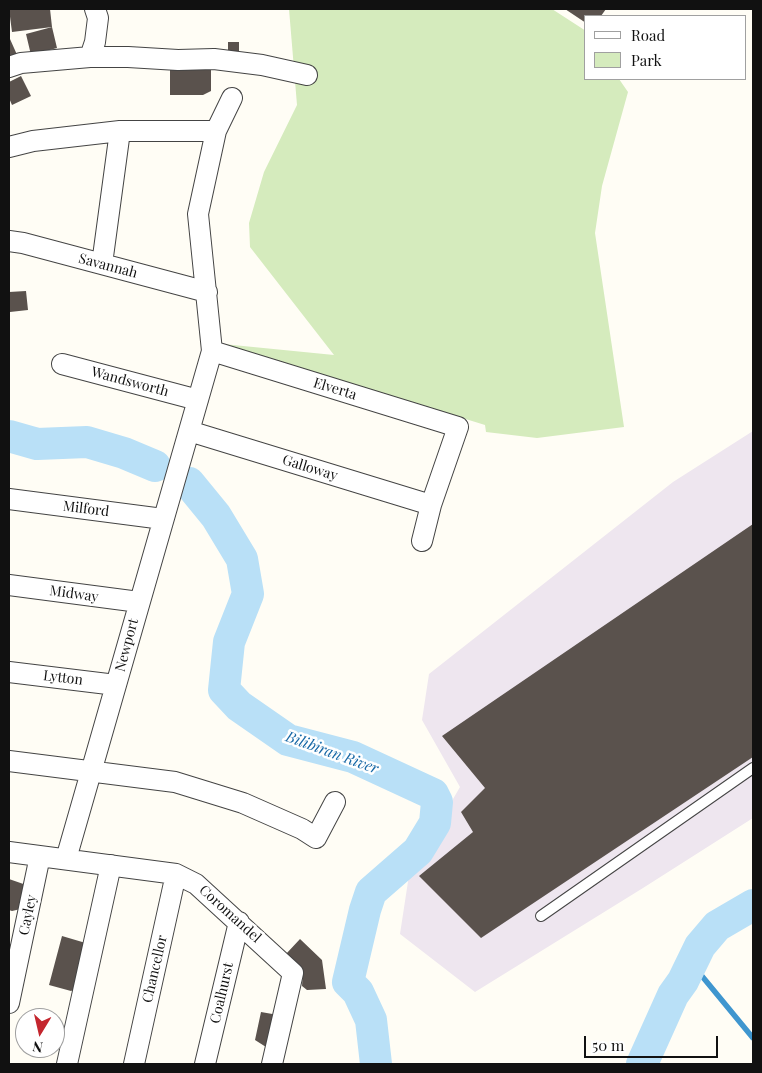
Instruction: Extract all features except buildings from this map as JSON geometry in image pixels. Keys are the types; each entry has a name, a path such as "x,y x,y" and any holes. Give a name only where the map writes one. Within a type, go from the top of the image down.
{"street":[{"path":"90,58 95,42 98,18 94,9"},
{"path":"9,67 21,63 90,58 214,59 262,65 307,75"},
{"path":"212,351 198,214 216,131 232,98"},
{"path":"9,148 33,141 120,131 216,131"},
{"path":"102,264 120,131"},
{"name":"Savannah","path":"9,241 207,292"},
{"name":"Newport","path":"66,859 212,351"},
{"name":"Elverta","path":"212,351 458,427 431,505"},
{"name":"Wandsworth","path":"62,364 198,400"},
{"name":"Galloway","path":"189,432 431,505"},
{"name":"Milford","path":"9,499 163,519"},
{"path":"422,541 431,505"},
{"name":"Midway","path":"9,585 139,602"},
{"name":"Lytton","path":"9,672 116,684"},
{"path":"9,761 175,782 243,803 302,829 316,838 335,802"},
{"name":"Coromandel","path":"9,852 176,874 196,884 293,973 272,1064"},
{"name":"Cayley","path":"9,1003 40,856"},
{"path":"67,1064 110,865"},
{"name":"Chancellor","path":"134,1064 176,874"},
{"name":"Coalhurst","path":"205,1064 239,922"}],"lane":[{"path":"541,916 753,768"}],"shaded area":[{"path":"753,431 753,818 475,992 400,934 409,875 460,787 422,720 429,674 673,482"}],"green space":[{"path":"289,9 552,9 584,30 584,80 620,80 628,92 602,186 595,233 624,427 537,438 486,432 485,425 223,344 334,355 250,247 249,223 264,172 297,105"}],"waterway":[{"name":"Bilibiran River","path":"9,436 37,444 87,442 124,453 155,466"},
{"name":"Bilibiran River","path":"189,483 216,516 242,559 248,594 229,642 224,690 239,706 288,740 353,757 433,794 437,802 435,823 418,851 371,892 348,982 358,992 371,1020 376,1064"},
{"name":"Bilibiran River","path":"642,1064 673,995 683,981 700,946 717,926 753,905"},
{"path":"692,964 753,1038"}]}
